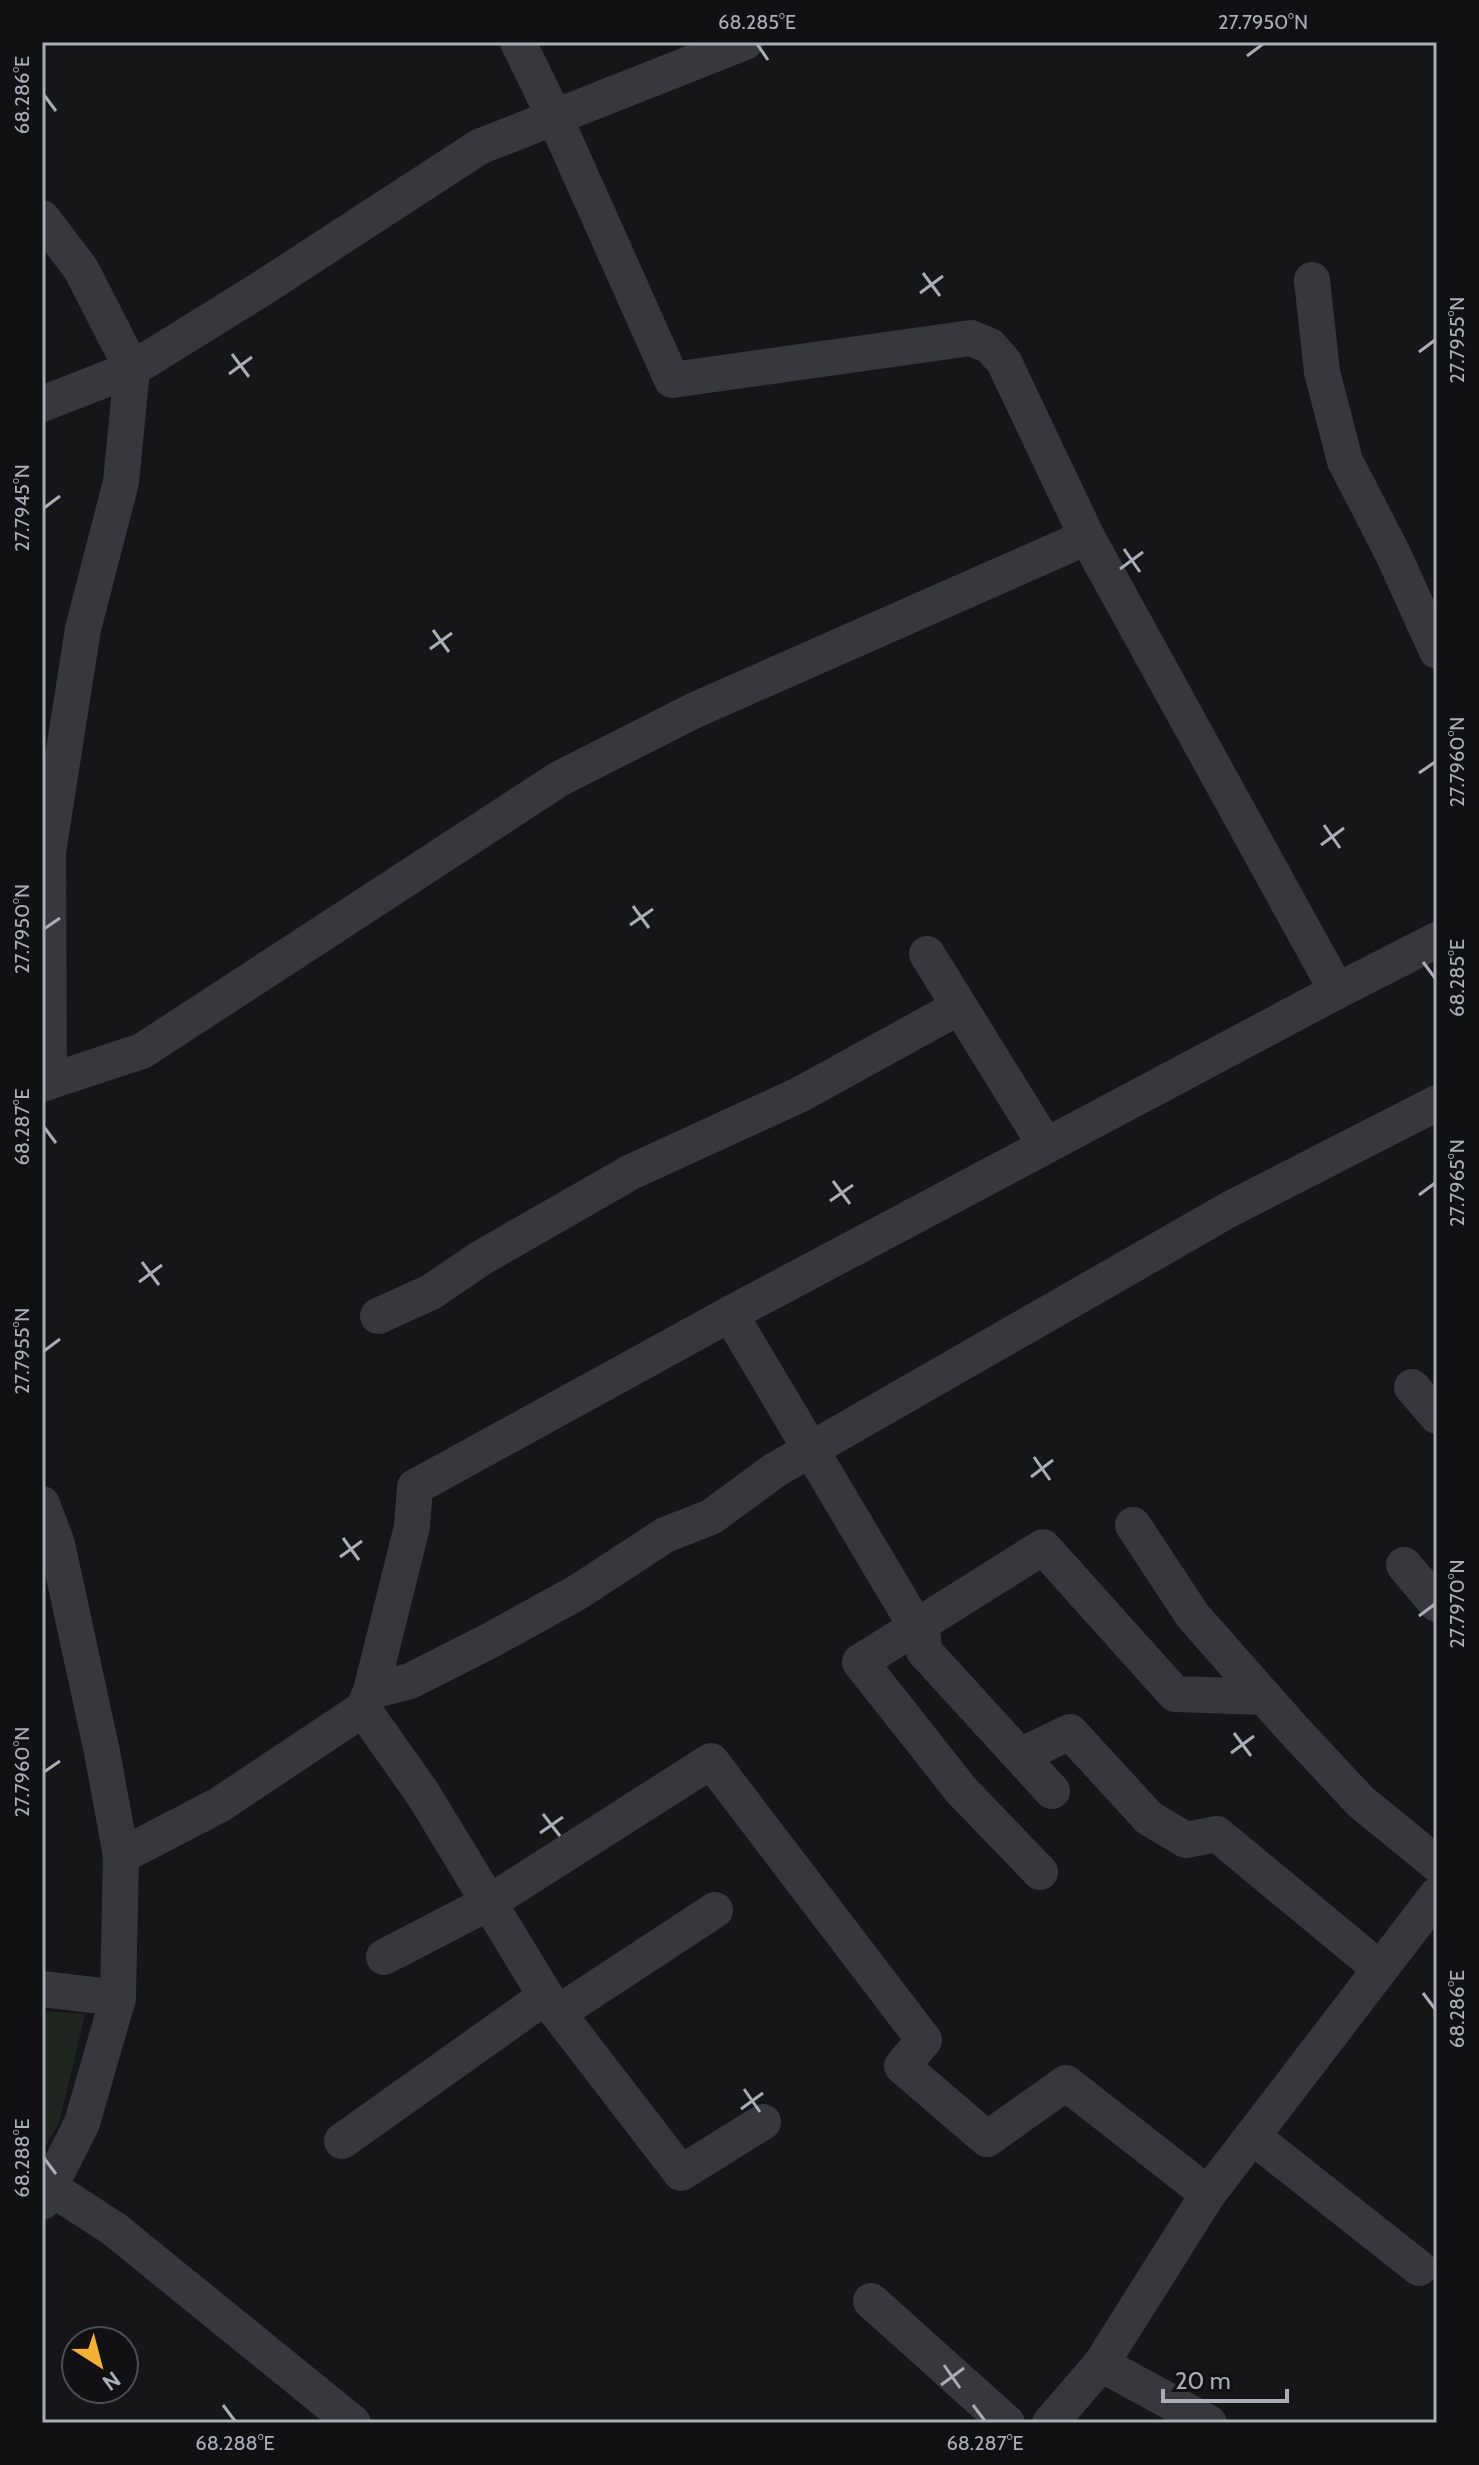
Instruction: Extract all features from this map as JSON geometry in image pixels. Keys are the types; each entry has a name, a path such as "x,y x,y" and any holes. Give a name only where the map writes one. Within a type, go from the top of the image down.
{"street":[{"path":"518,42 672,380 971,338 990,346 1004,362 1087,537 1337,991"},
{"path":"42,404 132,369 479,147 745,42"},
{"path":"42,218 81,269 132,369 121,482 83,629 48,852 46,1083 142,1051 559,779 693,711 1087,537"},
{"path":"1312,280 1322,372 1345,461 1392,552 1437,651"},
{"path":"763,2122 681,2173 552,2004 367,1700 412,1527 415,1487 730,1314 1437,940"},
{"path":"927,954 1046,1146"},
{"path":"378,1316 431,1292 481,1258 631,1172 799,1095 959,1007"},
{"path":"121,1856 219,1805 367,1700 491,1640 578,1592 665,1535 711,1517 775,1470 1230,1209 1437,1103"},
{"path":"730,1314 917,1627 923,1638 924,1651 1052,1791"},
{"path":"1412,1387 1437,1416"},
{"path":"42,1504 57,1544 121,1856 118,1998 82,2123 46,2195 114,2229 353,2423"},
{"path":"1133,1525 1193,1616 1265,1697 1360,1801 1437,1864"},
{"path":"1040,1872 961,1790 860,1662 1043,1547 1175,1694 1265,1697"},
{"path":"1404,1565 1437,1604"},
{"path":"1020,1756 1070,1732 1149,1818 1186,1840 1217,1834 1380,1969"},
{"path":"384,1957 490,1902 711,1761 924,2040 902,2066 987,2139 1066,2083 1208,2194"},
{"path":"1050,2423 1101,2364 1208,2194 1437,1895"},
{"path":"342,2141 552,2004 715,1910"},
{"path":"42,1989 118,1998"},
{"path":"1252,2136 1419,2268"},
{"path":"871,2301 1007,2423"},
{"path":"1101,2364 1209,2423"}],"shaded area":[{"path":"42,2011 85,2014 59,2123 42,2153"}]}
